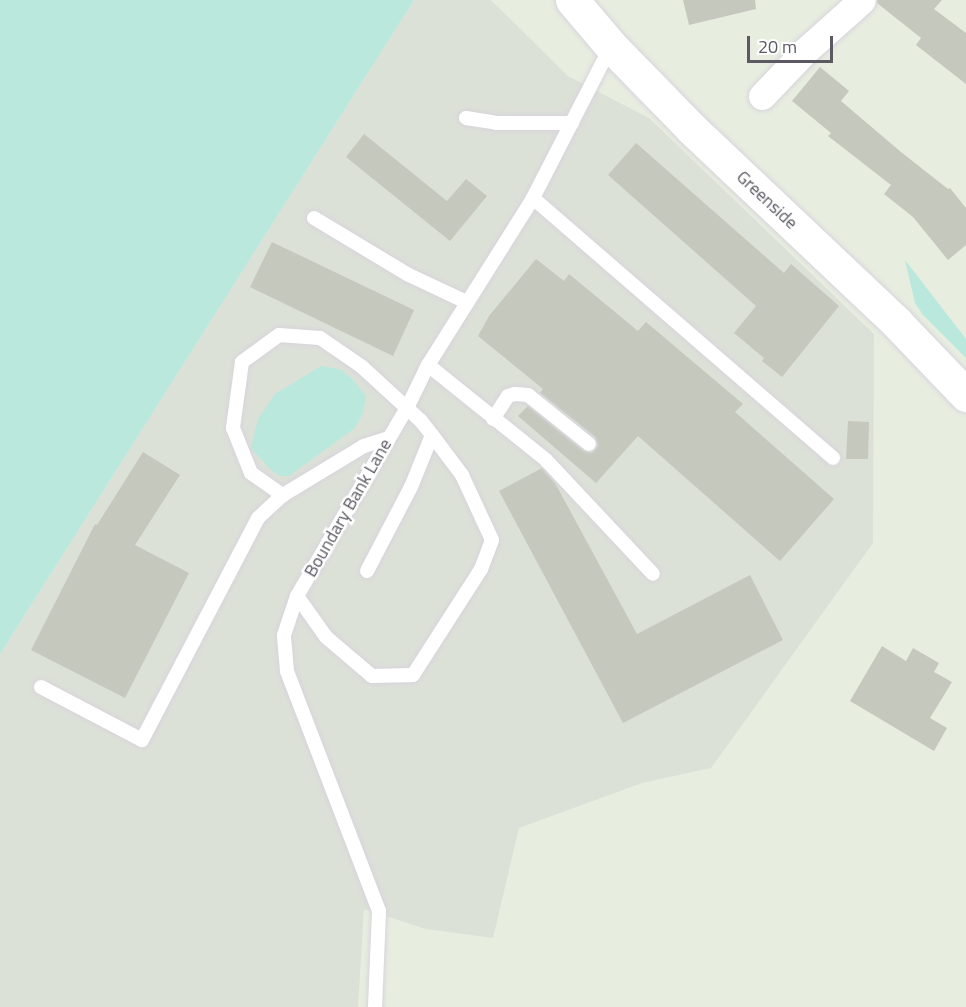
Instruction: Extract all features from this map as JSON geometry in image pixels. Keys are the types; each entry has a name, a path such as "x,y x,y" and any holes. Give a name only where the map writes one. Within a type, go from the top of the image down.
{"street":[{"name":"Greenside","path":"572,0 611,46 692,129 926,351 966,395"},
{"path":"762,96 806,51 862,0"}],"lane":[{"name":"Boundary Bank Lane","path":"375,1007 379,911 287,671 284,635 297,596 386,439 407,408 428,365 533,198 611,46"},
{"path":"465,118 496,123 572,123"},
{"path":"533,198 833,458"},
{"path":"314,218 409,275 466,302"},
{"path":"283,495 250,473 233,428 242,362 279,335 320,338 366,369 432,435 462,475 492,540 481,569 412,675 372,676 326,637 297,596"},
{"path":"428,365 546,460 653,574"},
{"path":"493,419 508,396 515,393 528,395 589,444"},
{"path":"367,571 411,487 432,435"},
{"path":"41,687 142,740 258,518 283,495 364,446 386,439"}],"shaded area":[{"path":"0,0 414,0 0,654"},
{"path":"414,0 491,0 568,76 649,118 874,334 873,543 711,768 642,783 519,828 493,938 426,929 364,909 358,1007 0,1007 0,654"},
{"path":"905,260 966,339 966,358 923,315 915,303"},
{"path":"321,366 342,370 354,381 366,396 363,413 355,428 289,476 280,476 271,470 251,448 258,419 275,394"}],"building":[{"path":"683,0 755,0 756,9 689,25"},
{"path":"877,0 942,0 934,9 966,33 966,84 916,45 921,38 877,3"},
{"path":"820,67 849,91 841,101 901,152 948,189 950,188 966,208 966,245 948,260 913,217 884,194 891,185 828,136 831,133 792,101"},
{"path":"364,134 447,201 466,179 487,196 450,241 346,157"},
{"path":"636,143 784,273 791,264 839,306 782,377 762,361 764,358 734,333 756,306 608,175"},
{"path":"272,242 414,310 393,356 250,287"},
{"path":"536,259 564,281 569,274 638,331 646,322 743,404 735,412 834,499 780,561 638,436 596,483 518,416 528,406 584,451 592,453 598,446 595,437 540,393 543,389 478,336 489,316"},
{"path":"848,421 869,422 868,459 846,459"},
{"path":"143,452 180,475 135,545 189,573 125,698 31,650 95,524 97,525"},
{"path":"542,468 555,483 637,634 750,575 783,640 623,723 499,491"},
{"path":"882,646 906,661 913,648 939,663 934,672 952,682 930,718 947,728 934,751 850,701"}]}
